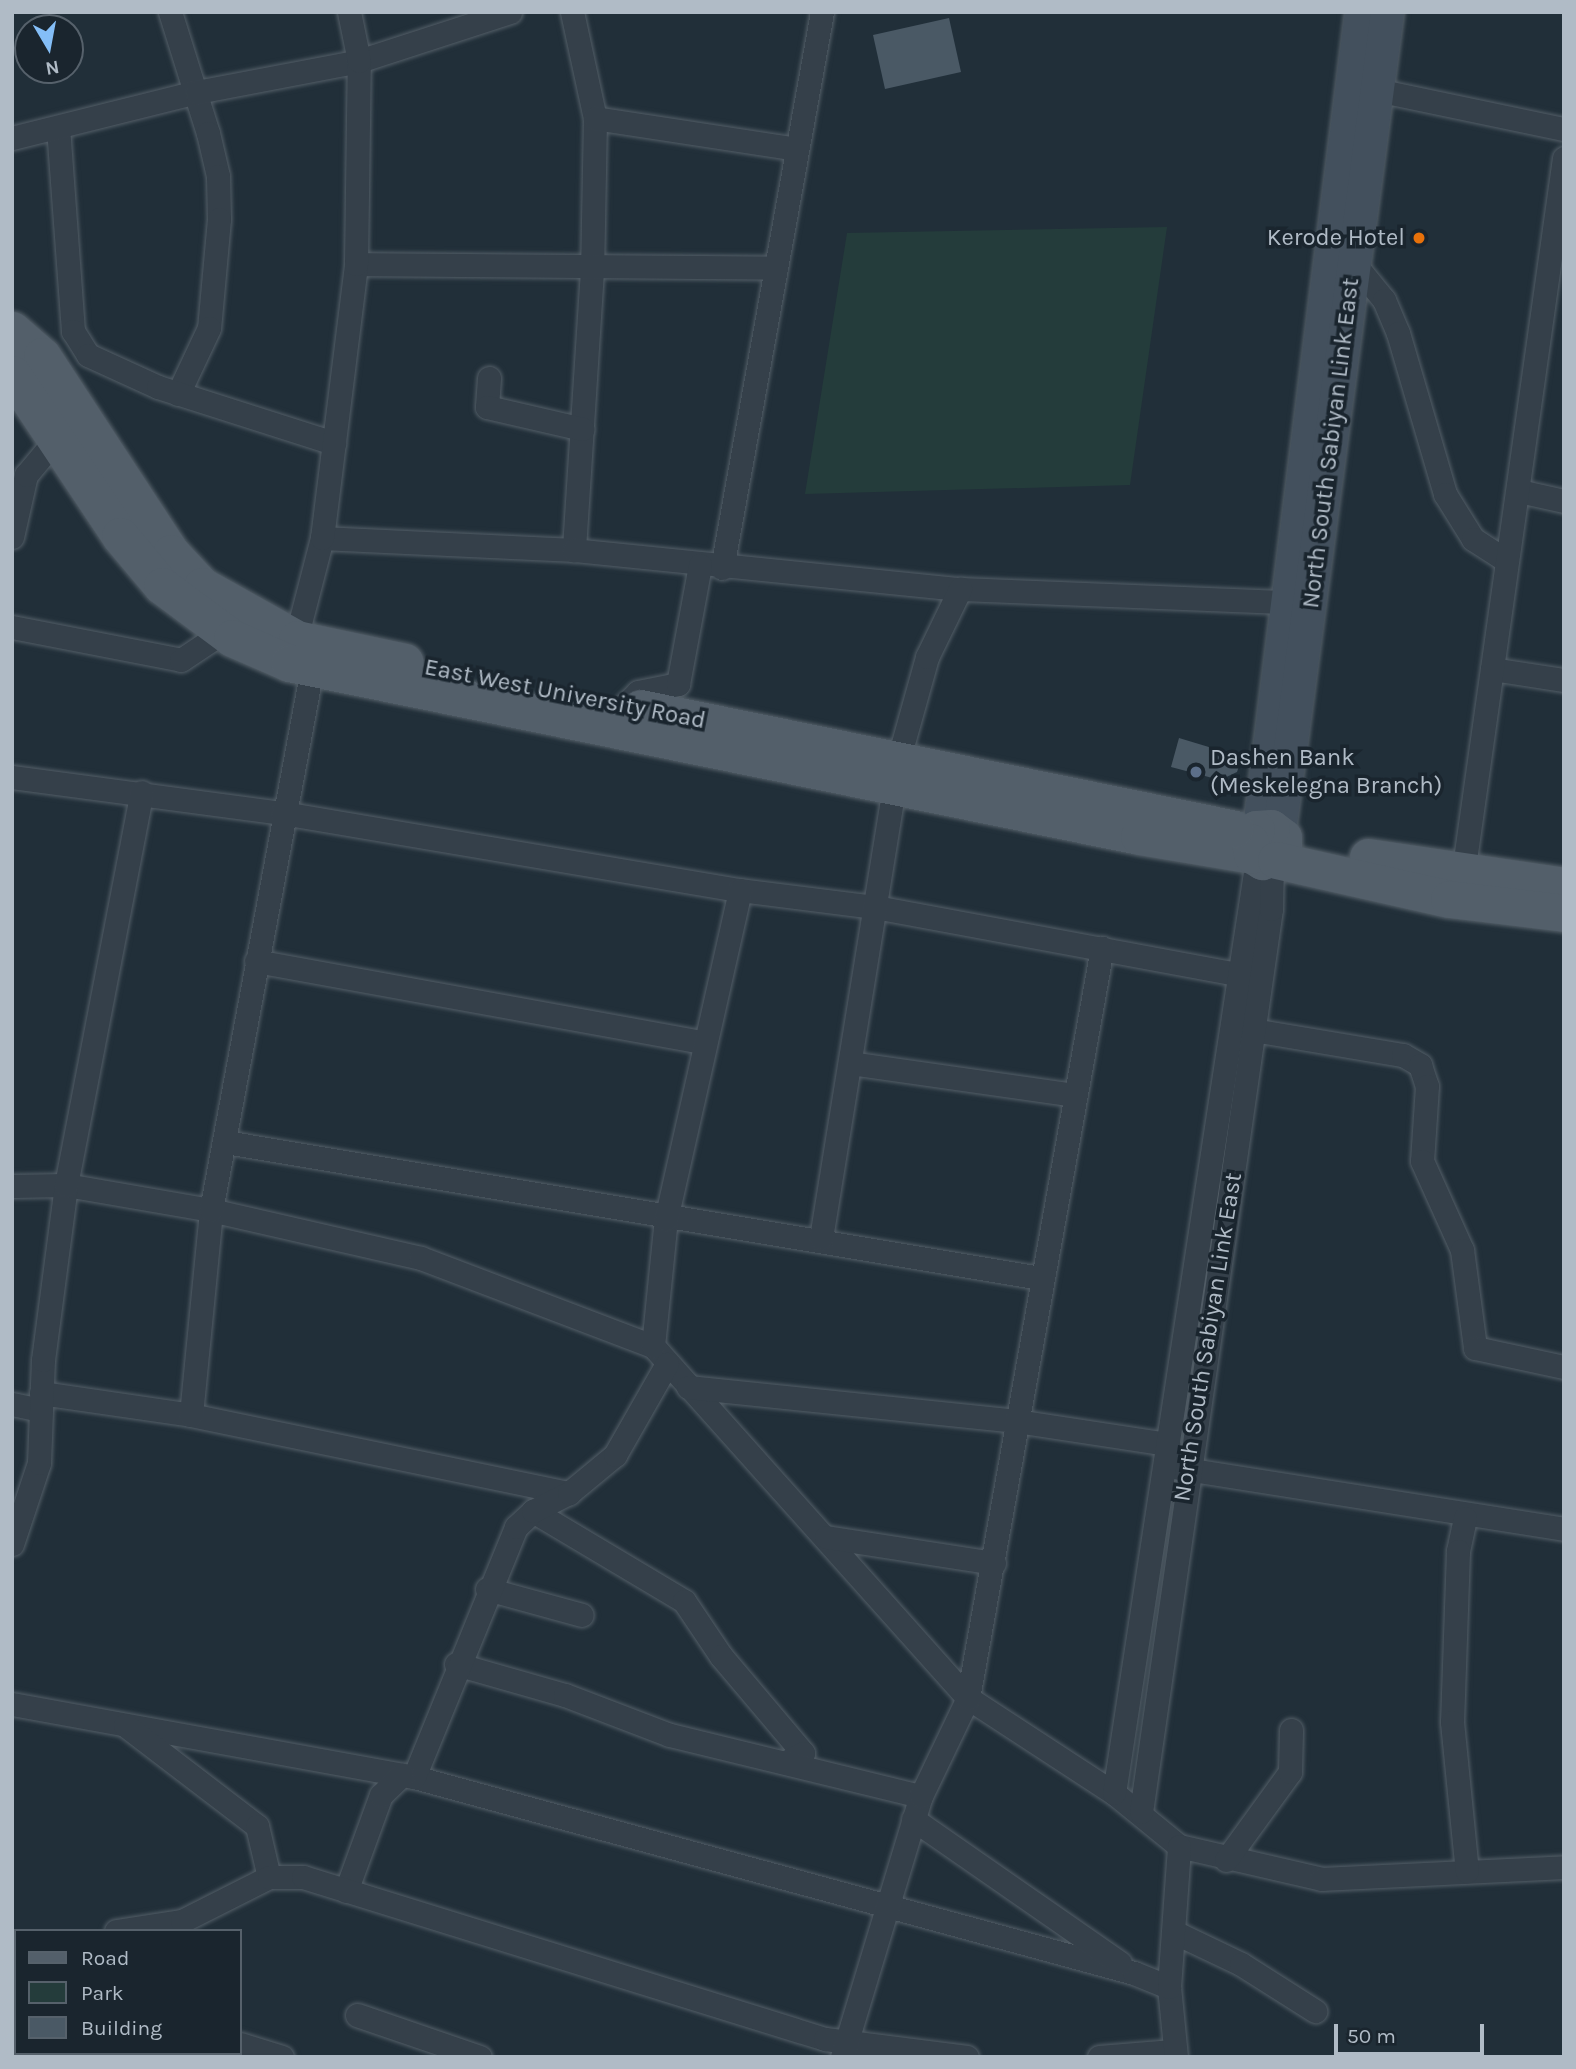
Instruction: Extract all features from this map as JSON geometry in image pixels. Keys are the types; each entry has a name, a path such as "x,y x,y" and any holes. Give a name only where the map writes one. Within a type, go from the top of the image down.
{"main road":[{"name":"North South Sabiyan Link East","path":"1267,846 1353,262 1352,172 1361,12"},
{"name":"North South Sabiyan Link East","path":"1267,846 1283,602 1352,172 1377,90 1387,12"},
{"name":"East West University Road","path":"12,330 42,356 171,553 202,586 299,657 625,705 895,774"},
{"name":"East West University Road","path":"12,374 120,536 162,586 223,632 299,657 1267,846 1564,886"},
{"name":"East West University Road","path":"1267,846 1450,899 1564,913"}],"street":[{"path":"170,12 197,92 218,176 217,287 209,328 178,394"},
{"path":"191,1415 211,1210 283,813 299,657 322,537 356,264 359,61 349,12"},
{"path":"12,138 197,92 359,61 510,12"},
{"path":"572,12 595,118 592,270 574,550"},
{"path":"625,705 638,692 678,684 711,566 776,268 822,12"},
{"path":"1377,90 1564,129"},
{"path":"595,118 797,149"},
{"path":"58,127 73,331 88,355 111,369 178,394 334,443"},
{"path":"1462,874 1505,560 1519,491 1564,158"},
{"path":"1353,262 1384,300 1398,333 1445,494 1474,540 1505,560"},
{"path":"356,264 592,270 776,268"},
{"path":"489,378 487,407 582,429"},
{"path":"12,537 26,475 57,438"},
{"path":"1519,491 1564,501"},
{"path":"322,537 574,550 711,566 960,589 1283,602"},
{"path":"821,1238 895,774 927,657 960,589"},
{"path":"12,627 181,660 223,632"},
{"path":"1492,669 1564,680"},
{"path":"12,777 142,792 283,813 740,890 875,906 1237,974"},
{"path":"12,1544 39,1463 41,1401 66,1185 142,792"},
{"name":"North South Sabiyan Link East","path":"1141,1812 1174,1460 1237,974 1267,846"},
{"name":"North South Sabiyan Link East","path":"1114,1793 1253,1030 1267,846"},
{"path":"346,1891 380,1795 408,1776 516,1527 533,1511 569,1493 615,1455 660,1355 666,1219 703,1042 740,890"},
{"path":"844,2049 921,1796 968,1698 994,1563 1040,1278 1102,948"},
{"path":"256,961 703,1042"},
{"path":"1253,1030 1403,1055 1420,1065 1427,1086 1422,1161 1462,1250 1475,1348 1564,1367"},
{"path":"850,1063 1075,1095"},
{"path":"225,1142 666,1219 821,1238 1040,1278"},
{"path":"12,1186 66,1185 211,1210 421,1258 660,1355 968,1698 1114,1793 1141,1812 1179,1846 1226,1860 1322,1879 1564,1867"},
{"path":"688,1387 1017,1421 1174,1460 1465,1518 1564,1529"},
{"path":"12,1404 41,1401 191,1415 569,1493"},
{"path":"533,1511 684,1601 721,1656 803,1753 786,1762"},
{"path":"1465,1518 1458,1551 1452,1722 1467,1871"},
{"path":"826,1537 994,1563"},
{"path":"487,1589 582,1615"},
{"path":"456,1664 565,1695 670,1735 921,1796"},
{"path":"12,1704 408,1776 1134,1973 1168,1987"},
{"path":"123,1723 257,1826 269,1877"},
{"path":"1226,1860 1290,1772 1291,1730"},
{"path":"913,1819 1134,1973"},
{"path":"1098,2057 1174,2054 1168,1987 1179,1846"},
{"path":"140,1929 176,1926 269,1877 303,1877 844,2049 967,2057"},
{"path":"1174,1932 1241,1964 1315,2011"},
{"path":"357,2015 480,2057"},
{"path":"242,2045 282,2057"}],"green space":[{"path":"1167,227 1130,485 805,494 847,233"}],"building":[{"path":"949,18 961,72 885,89 873,35"},
{"path":"1179,738 1242,757 1237,772 1220,780 1171,767"}],"place":[{"name":"Kerode Hotel","path":"1419,238"},
{"name":"Dashen Bank (Meskelegna Branch)","path":"1196,772"}]}
